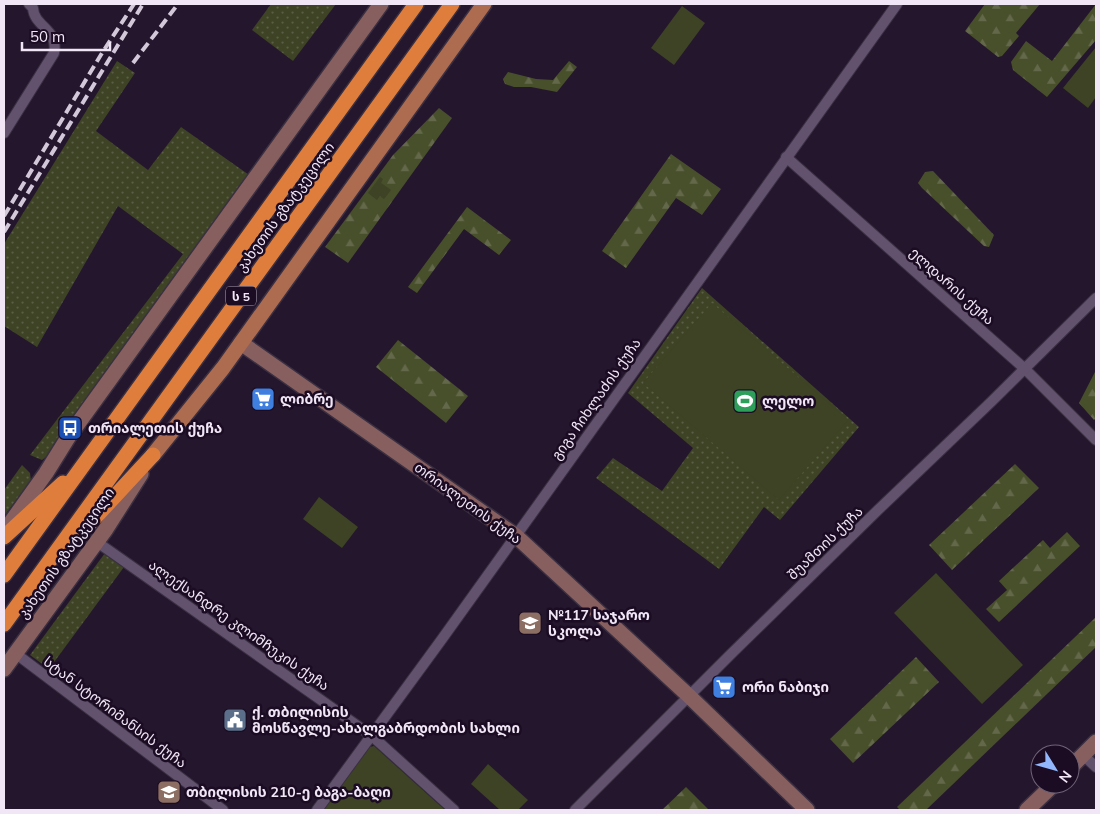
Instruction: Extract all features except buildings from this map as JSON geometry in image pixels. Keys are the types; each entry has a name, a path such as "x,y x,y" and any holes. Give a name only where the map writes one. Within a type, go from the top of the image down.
{"highway":[{"name":"კახეთის გზატკეცილი","path":"4,575 416,4"},
{"name":"კახეთის გზატკეცილი","path":"4,624 452,4"},
{"path":"30,588 153,455"},
{"path":"4,537 86,462"}],"main road":[{"path":"153,455 223,368 484,4"}],"street":[{"path":"4,532 46,474 69,436 382,4"},
{"name":"გიგა ჩიხლაძის ქუჩა","path":"317,810 897,4"},
{"path":"4,133 54,53 53,35 36,18 32,5"},
{"name":"ელდარის ქუჩა","path":"786,158 1025,369 1096,440"},
{"name":"შუამთის ქუჩა","path":"575,810 879,509 1096,298"},
{"name":"თრიალეთის ქუჩა","path":"241,343 516,536 689,696 807,810"},
{"name":"კახეთის გზატკეცილი","path":"4,669 97,542 153,455"},
{"name":"ალექსანდრე კლიმჩუკის ქუჩა","path":"97,542 372,736 454,810"},
{"name":"სტან სტორიმანსის ქუჩა","path":"15,653 223,810"},
{"path":"1080,758 1096,742"},
{"path":"1083,755 1096,768"},
{"path":"1027,810 1044,794"}],"green space":[{"path":"271,4 336,4 293,61 252,30"},
{"path":"985,4 1040,4 1016,33 1019,36 1002,56 998,57 965,31"},
{"path":"1096,4 1096,40 1047,97 1013,70 1011,62 1026,41 1052,61"},
{"path":"682,6 705,23 674,65 651,48"},
{"path":"1096,47 1096,97 1088,108 1063,88"},
{"path":"117,61 135,73 96,131 148,170 181,127 252,177 47,456 42,460 30,455 183,254 118,206 37,347 4,326 4,244"},
{"path":"569,61 577,67 557,92 531,87 514,87 505,84 503,79 508,72 536,79 553,80"},
{"path":"439,108 452,118 348,263 325,247 393,155"},
{"path":"671,154 721,189 702,215 676,198 626,268 602,251"},
{"path":"933,171 994,235 989,247 984,246 918,183 925,172"},
{"path":"380,177 383,179 381,183 391,190 384,199 380,196 377,200 368,193"},
{"path":"467,207 511,240 499,255 464,229 417,293 408,287"},
{"path":"702,288 859,427 780,520 764,507 719,569 596,478 613,458 662,491 693,448 628,393"},
{"name":"ლელო","path":"712,303 848,420 779,500 643,383"},
{"path":"398,340 468,396 446,423 376,367"},
{"path":"1096,370 1096,418 1094,420 1079,403"},
{"path":"1015,464 1039,488 952,570 929,545"},
{"path":"22,465 30,473 31,481 4,516 4,490"},
{"path":"319,497 358,527 342,548 303,519"},
{"path":"1067,532 1080,546 999,622 986,609 1007,590 999,581 1043,540 1050,548"},
{"path":"105,553 124,567 49,669 30,655"},
{"path":"936,573 1023,665 982,704 894,613"},
{"path":"1096,617 1096,647 926,810 900,810 897,807"},
{"path":"916,657 939,682 853,763 830,739"},
{"path":"374,746 445,810 322,810 369,747"},
{"path":"488,764 528,800 518,810 500,810 471,784"},
{"path":"686,787 709,810 662,810"}],"railway":[{"path":"4,216 102,53 134,4"},
{"path":"4,232 143,4"},
{"path":"133,63 178,4"}],"place":[{"name":"ლიბრე","path":"263,399"},
{"name":"ლელო","path":"745,401"},
{"name":"თრიალეთის ქუჩა","path":"70,428"},
{"name":"№117 საჯარო სკოლა","path":"530,623"},
{"name":"ორი ნაბიჯი","path":"724,687"},
{"name":"ქ. თბილისის მოსწავლე-ახალგაბრდობის სახლი","path":"235,720"},
{"name":"თბილისის 210-ე ბაგა-ბაღი","path":"169,792"}]}
